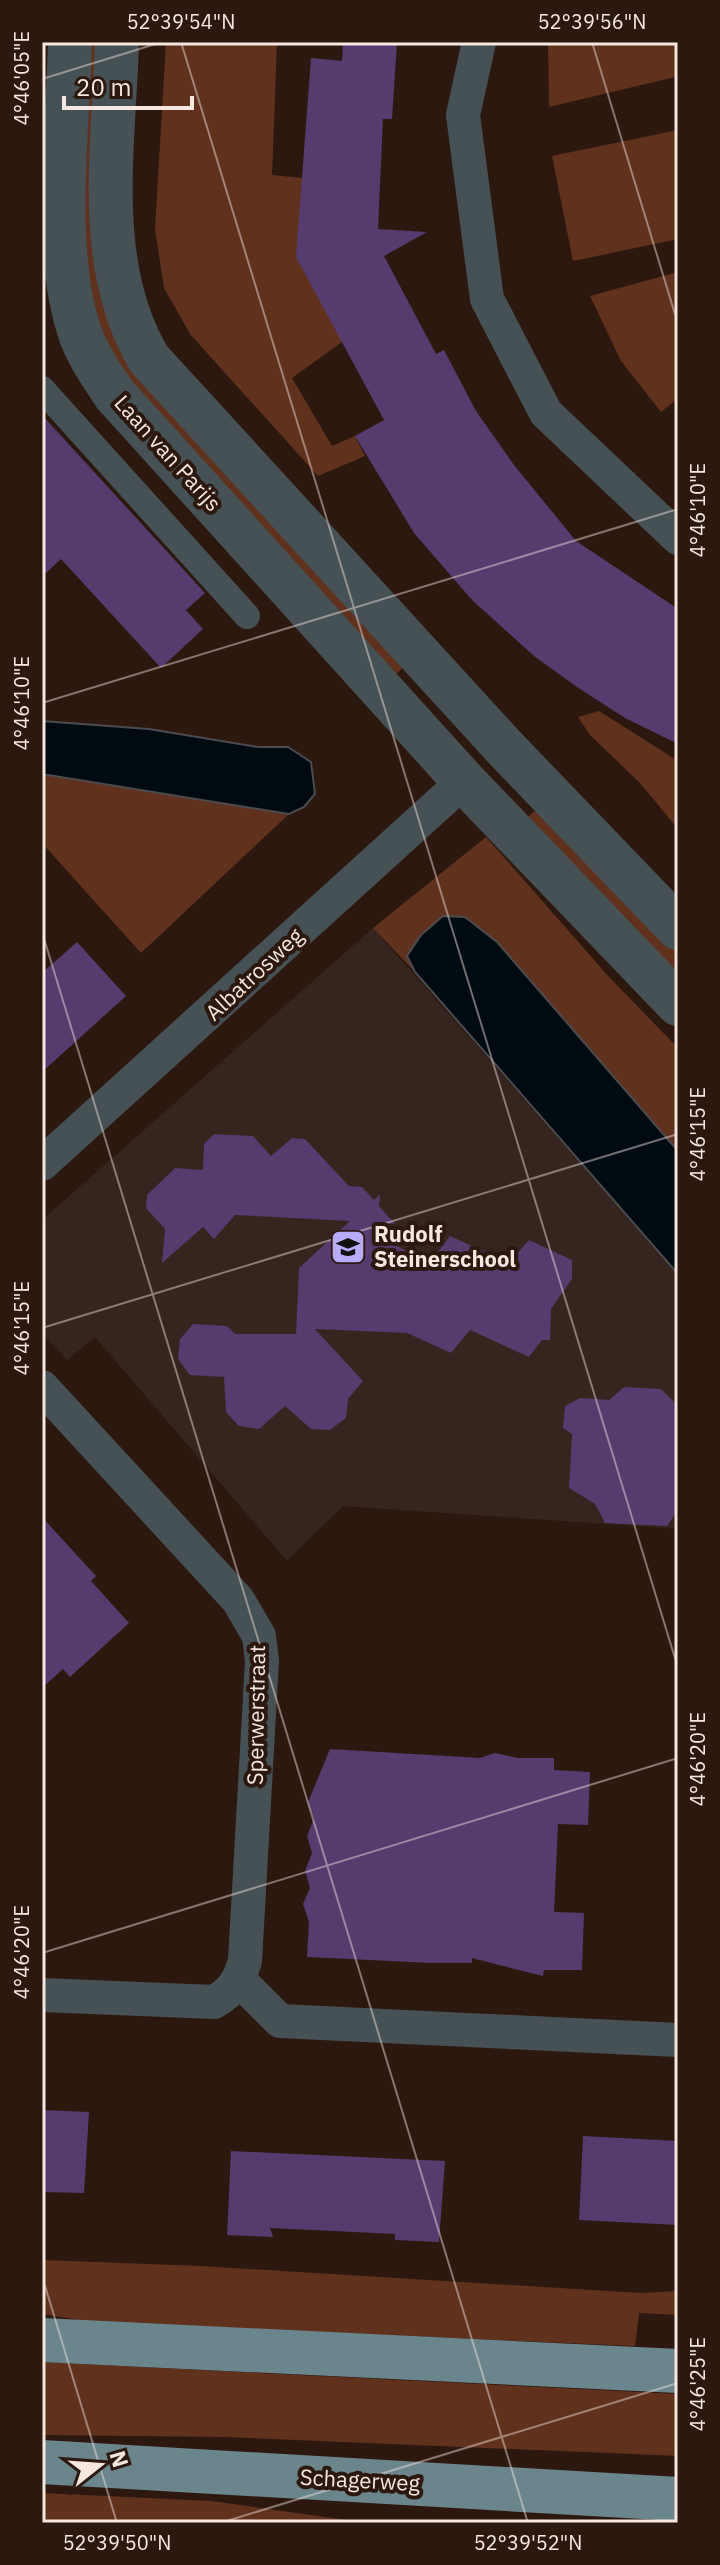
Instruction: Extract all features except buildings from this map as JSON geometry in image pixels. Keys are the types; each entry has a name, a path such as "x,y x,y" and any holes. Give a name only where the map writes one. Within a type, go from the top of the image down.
{"main road":[{"path":"42,2340 678,2371"},
{"name":"Schagerweg","path":"42,2462 678,2499"}],"street":[{"name":"Laan van Parijs","path":"70,42 66,262 81,336 96,367 115,395 464,781 678,1004"},
{"path":"117,42 114,255 125,311 149,359 504,747 678,928"},
{"path":"479,42 463,115 487,299 546,413 676,532"},
{"path":"42,389 247,616"},
{"path":"464,781 504,747"},
{"name":"Albatrosweg","path":"42,1164 464,781"},
{"name":"Sperwerstraat","path":"42,1387 238,1600 259,1636 262,1661 259,1725 245,1961 240,1981"},
{"path":"42,1995 214,2002 229,1994 240,1981 280,2021 678,2040"}],"shaded area":[{"path":"81,42 111,42 102,277 412,659 390,680 110,361 75,250"},
{"path":"166,42 277,42 272,175 302,178 342,342 292,378 332,446 355,436 365,456 318,476 190,334 164,288 155,229"},
{"path":"548,42 678,42 678,73 675,77 549,107"},
{"path":"678,130 678,239 573,261 552,156"},
{"path":"678,272 678,398 661,412 621,361 590,296"},
{"path":"599,711 678,761 678,829 640,783 590,735 578,717"},
{"path":"42,721 149,729 258,747 288,747 311,762 315,794 304,807 289,814 42,774"},
{"path":"42,774 289,814 141,953 42,843"},
{"path":"543,805 678,947 678,988 521,822"},
{"path":"486,837 609,977 678,1048 678,1151 497,942 443,916 421,935 407,956 415,972 373,928"},
{"path":"443,916 465,917 497,942 678,1151 678,1274 415,972 407,956 421,935"},
{"name":"Rudolf Steinerschool","path":"373,928 678,1274 678,1529 343,1506 287,1561 95,1337 67,1360 42,1334 42,1220"},
{"path":"42,2260 201,2266 641,2293 678,2291 678,2315 639,2313 635,2346 91,2322 42,2314"},
{"path":"42,2362 678,2394 678,2456 225,2437 42,2435"},
{"path":"42,2493 211,2501 368,2523 42,2523"}],"place":[{"name":"Rudolf Steinerschool","path":"348,1247"}]}
